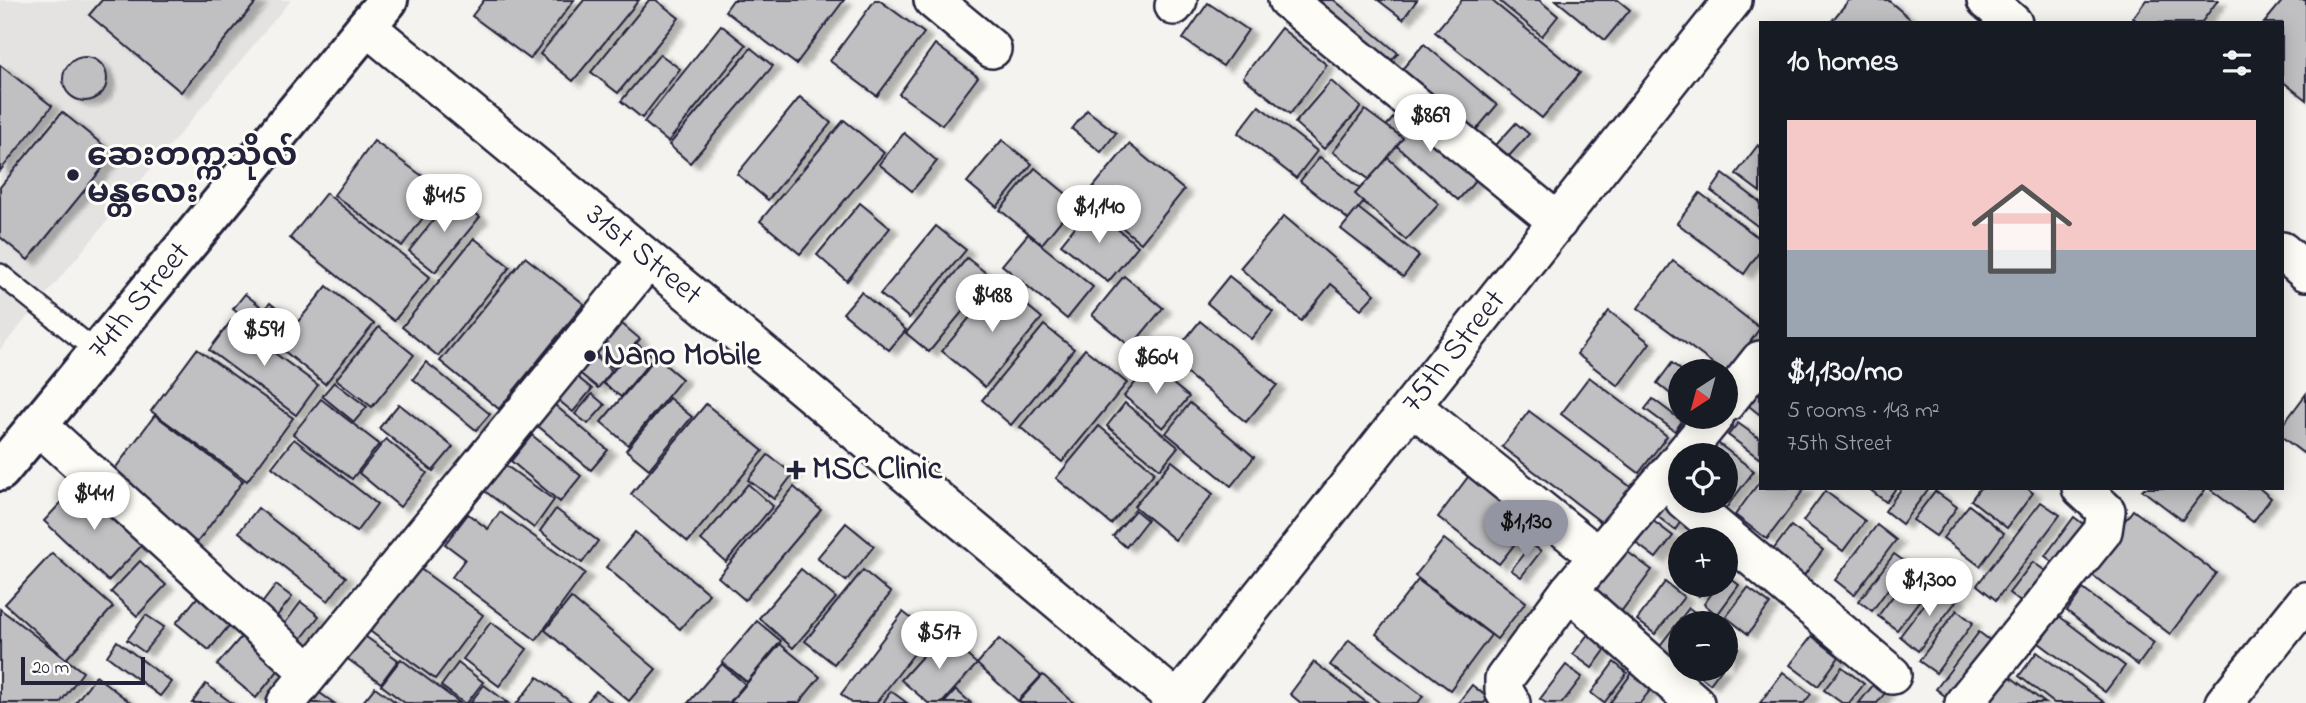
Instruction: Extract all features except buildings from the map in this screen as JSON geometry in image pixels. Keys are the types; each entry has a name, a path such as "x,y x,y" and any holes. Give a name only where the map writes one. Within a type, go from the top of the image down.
{"street":[{"path":"933,0 992,50"},
{"path":"1287,0 1558,222"},
{"name":"75th Street","path":"1178,702 1733,0"},
{"path":"1986,0 2011,21"},
{"name":"31st Street","path":"379,8 648,260 1178,702"},
{"name":"74th Street","path":"0,471 379,8"},
{"path":"2284,253 2306,272"},
{"path":"286,703 648,260"},
{"path":"1738,388 1759,361"},
{"path":"1412,406 1598,556"},
{"path":"37,425 310,673"},
{"path":"1511,703 1504,691 1504,679 1598,556 1668,489"},
{"path":"1964,703 2103,531 2106,511 2083,490"},
{"path":"1715,513 1892,676"},
{"path":"1569,592 1695,703"},
{"path":"2224,703 2306,601"}],"lane":[{"path":"3,283 97,352"}],"shaded area":[{"name":"ဆေးတက္ကသိုလ် မန္တလေး","path":"0,0 291,0 0,350"}],"place":[{"name":"ဆေးတက္ကသိုလ် မန္တလေး","path":"73,175"},
{"name":"Nano Mobile","path":"590,356"},
{"name":"MSC Clinic","path":"796,470"}]}
